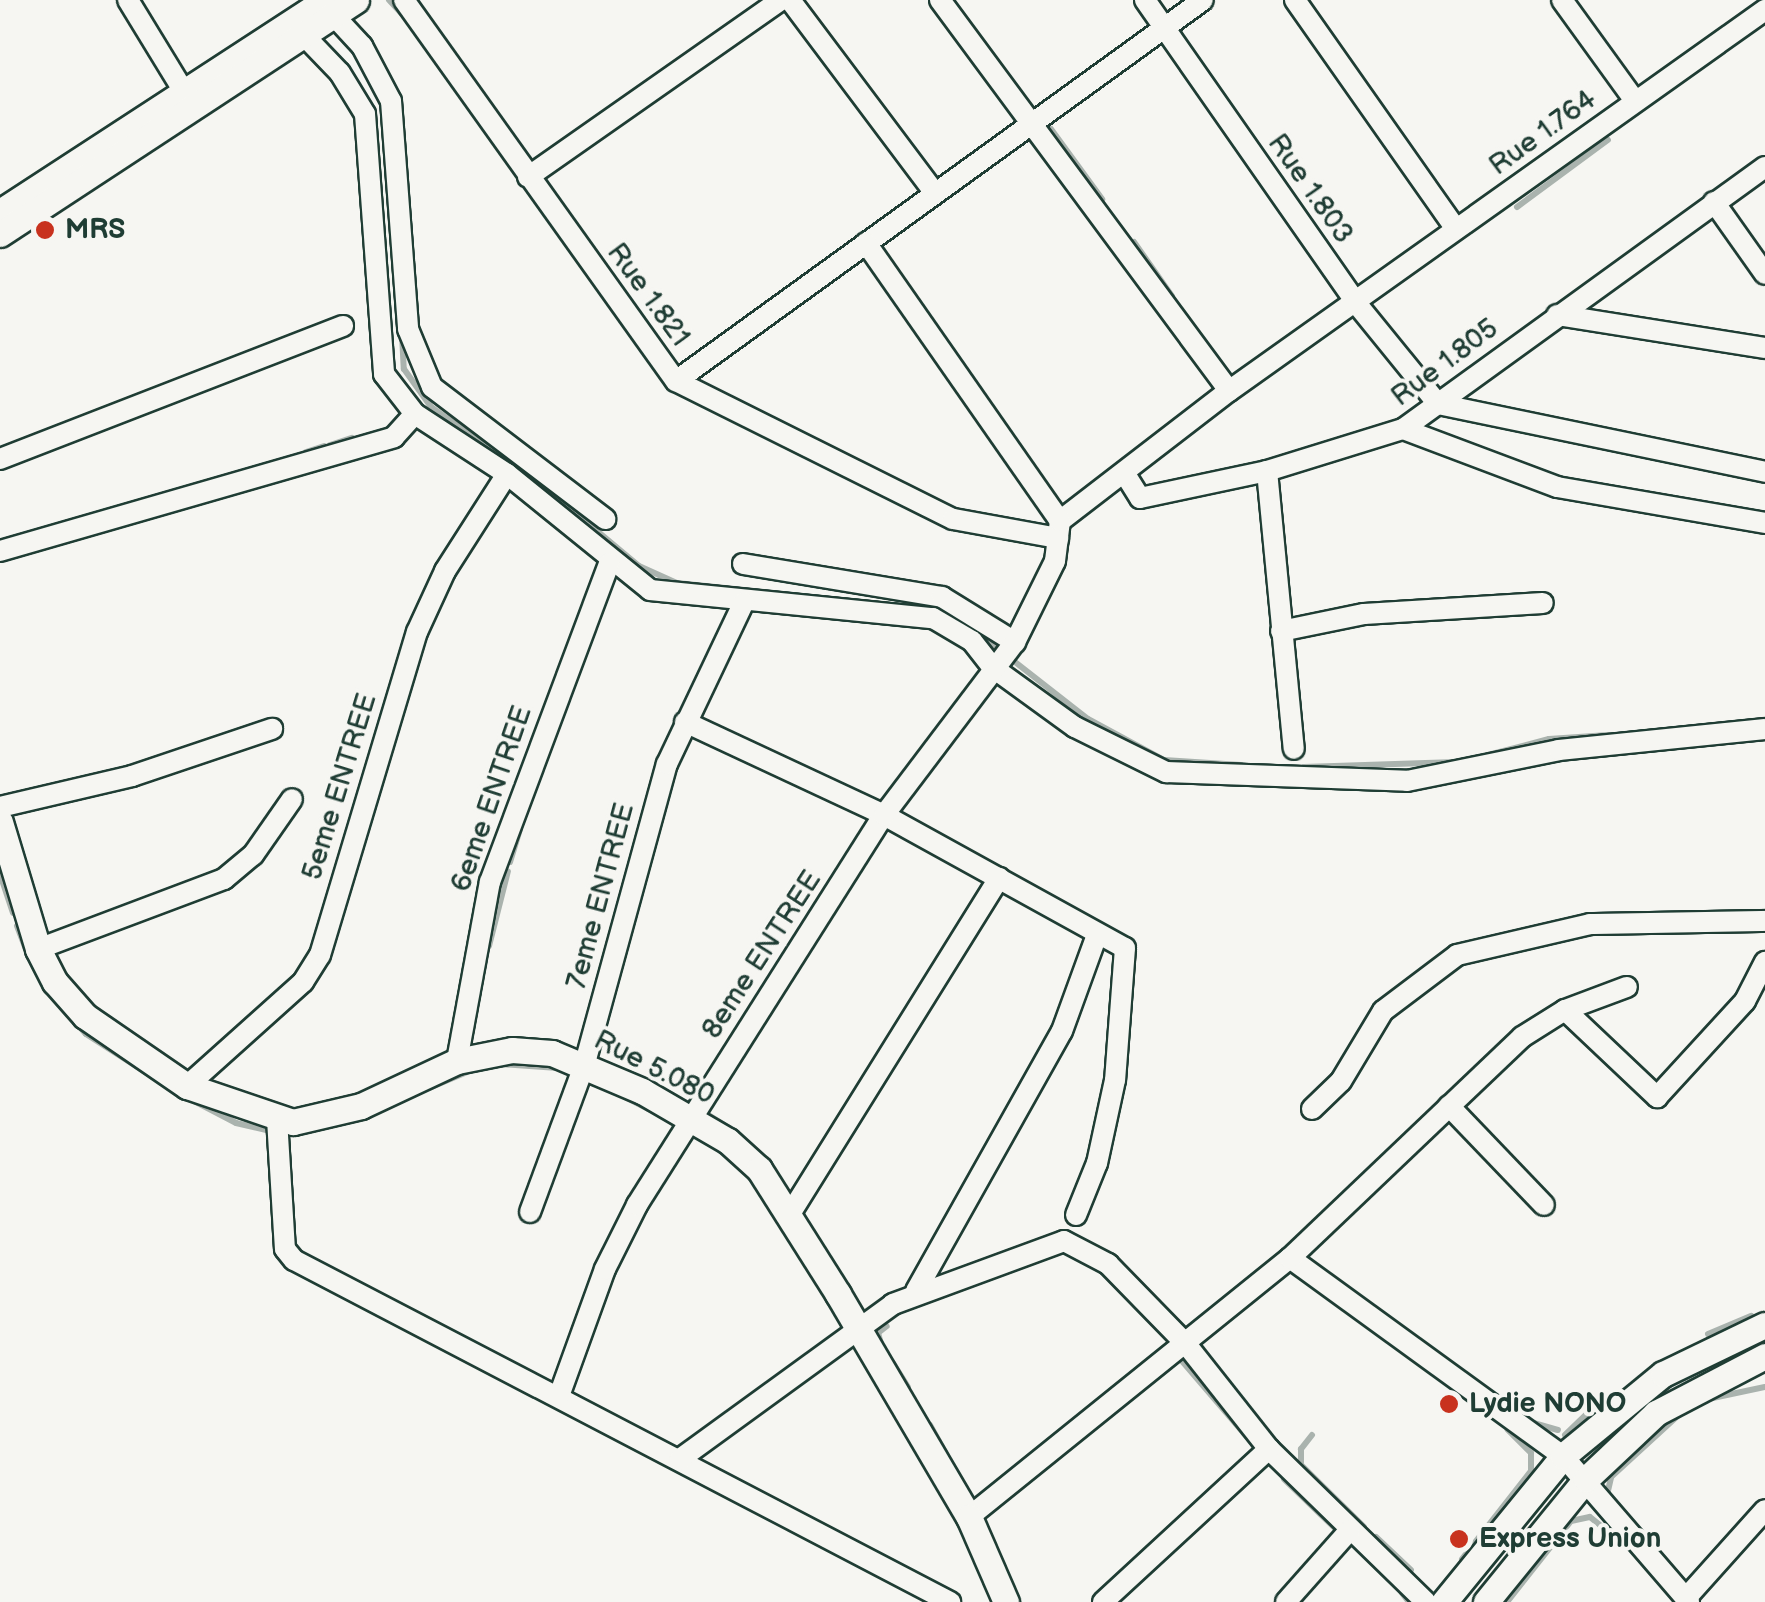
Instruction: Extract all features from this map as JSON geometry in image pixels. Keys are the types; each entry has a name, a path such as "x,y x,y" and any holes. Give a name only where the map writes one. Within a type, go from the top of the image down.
{"main road":[{"path":"0,212 61,182 327,6 356,0"},
{"path":"0,234 61,182 183,90 298,28"},
{"name":"Rue 5.080","path":"0,822 38,949 85,1016 188,1086 277,1119 315,1120 361,1106 457,1061 512,1050 585,1064 690,1118 759,1169 790,1214 969,1517 1006,1602"},
{"path":"1444,1602 1563,1456 1663,1374 1765,1325"},
{"path":"1486,1602 1586,1479 1680,1396 1765,1356"}],"street":[{"path":"128,0 183,90"},
{"name":"Rue 1.821","path":"404,0 676,381 952,519 1059,529"},
{"path":"528,177 781,0"},
{"path":"790,0 934,193"},
{"path":"940,0 1229,391"},
{"name":"Rue 1.803","path":"1145,0 1356,303 1438,404"},
{"path":"676,381 1203,0"},
{"path":"1295,0 1456,229"},
{"path":"1562,0 1635,101"},
{"path":"327,6 362,46 391,101 401,278 408,330 432,386 456,410 551,471 605,519"},
{"name":"Rue 1.764","path":"1059,529 1229,391 1765,10"},
{"path":"298,28 365,114 384,374 415,414 507,474 609,562 650,590 933,618 1002,655"},
{"name":"Rue 1.805","path":"1125,474 1140,498 1267,471 1403,429 1765,166"},
{"path":"1714,202 1765,274"},
{"path":"866,243 1059,529"},
{"path":"1558,315 1765,348"},
{"path":"0,459 343,326"},
{"path":"1438,404 1765,472"},
{"path":"0,551 394,437 415,414"},
{"path":"1403,429 1557,488 1765,523"},
{"path":"1267,471 1294,749"},
{"name":"5eme ENTREE","path":"188,1086 302,982 320,955 423,617 507,474"},
{"name":"8eme ENTREE","path":"560,1396 605,1269 690,1118 884,816 1002,655 1048,581 1059,529"},
{"name":"6eme ENTREE","path":"457,1061 490,882 609,562"},
{"path":"743,564 942,597 1075,727 1166,772 1407,781 1559,750 1765,729"},
{"name":"7eme ENTREE","path":"530,1212 585,1064 652,808 685,722 744,602"},
{"path":"1281,631 1364,614 1544,603"},
{"path":"685,722 884,816 1127,952 1115,1080 1097,1163 1076,1215"},
{"path":"0,807 132,776 272,729"},
{"path":"38,949 224,878 253,855 292,799"},
{"path":"790,1214 999,878"},
{"path":"1312,1109 1341,1082 1384,1012 1457,955 1590,924 1765,921"},
{"path":"916,1291 1062,1031 1097,935"},
{"path":"1565,1010 1657,1097 1745,1000 1765,962"},
{"path":"969,1517 1290,1258 1522,1037 1565,1010 1627,987"},
{"path":"1448,1106 1544,1205"},
{"path":"277,1119 287,1255 950,1602"},
{"path":"680,1460 916,1291 1064,1241 1108,1264 1186,1344 1269,1449 1426,1602"},
{"path":"1290,1258 1563,1456 1687,1600 1765,1510"},
{"path":"1103,1602 1269,1449"},
{"path":"1286,1602 1350,1530"}],"waterway":[{"path":"389,0 402,14"},
{"path":"1051,129 1102,199"},
{"path":"1517,207 1608,140"},
{"path":"1134,242 1172,296"},
{"path":"402,335 404,369 431,407 548,490 639,566 677,583 949,611"},
{"path":"330,445 352,438"},
{"path":"306,452 324,446"},
{"path":"959,618 1088,719 1164,760 1241,765"},
{"path":"1488,755 1549,739 1608,735"},
{"path":"1304,767 1456,762"},
{"path":"510,862 520,830"},
{"path":"489,946 508,871"},
{"path":"0,874 13,913"},
{"path":"17,926 26,949"},
{"path":"48,991 86,1034 153,1077"},
{"path":"501,1064 558,1068"},
{"path":"429,1088 474,1069"},
{"path":"625,1097 649,1109"},
{"path":"194,1101 236,1123 275,1132"},
{"path":"702,1111 729,1128"},
{"path":"298,1132 353,1120"},
{"path":"1708,1334 1751,1316"},
{"path":"881,1344 878,1333 887,1326"},
{"path":"1176,1354 1261,1453"},
{"path":"893,1363 908,1387"},
{"path":"1708,1399 1765,1387"},
{"path":"1565,1435 1597,1404"},
{"path":"1607,1495 1611,1477 1683,1411"},
{"path":"1530,1422 1558,1430"},
{"path":"930,1425 946,1454"},
{"path":"1462,1559 1531,1471 1531,1453 1508,1430"},
{"path":"1312,1435 1301,1449 1301,1465 1364,1527"},
{"path":"1284,1479 1340,1533"},
{"path":"1507,1602 1571,1521 1590,1517 1607,1531"},
{"path":"1376,1537 1411,1570"},
{"path":"1402,1593 1409,1602"}],"place":[{"name":"MRS","path":"45,230"},
{"name":"Lydie NONO","path":"1449,1404"},
{"name":"Express Union","path":"1459,1539"}]}
